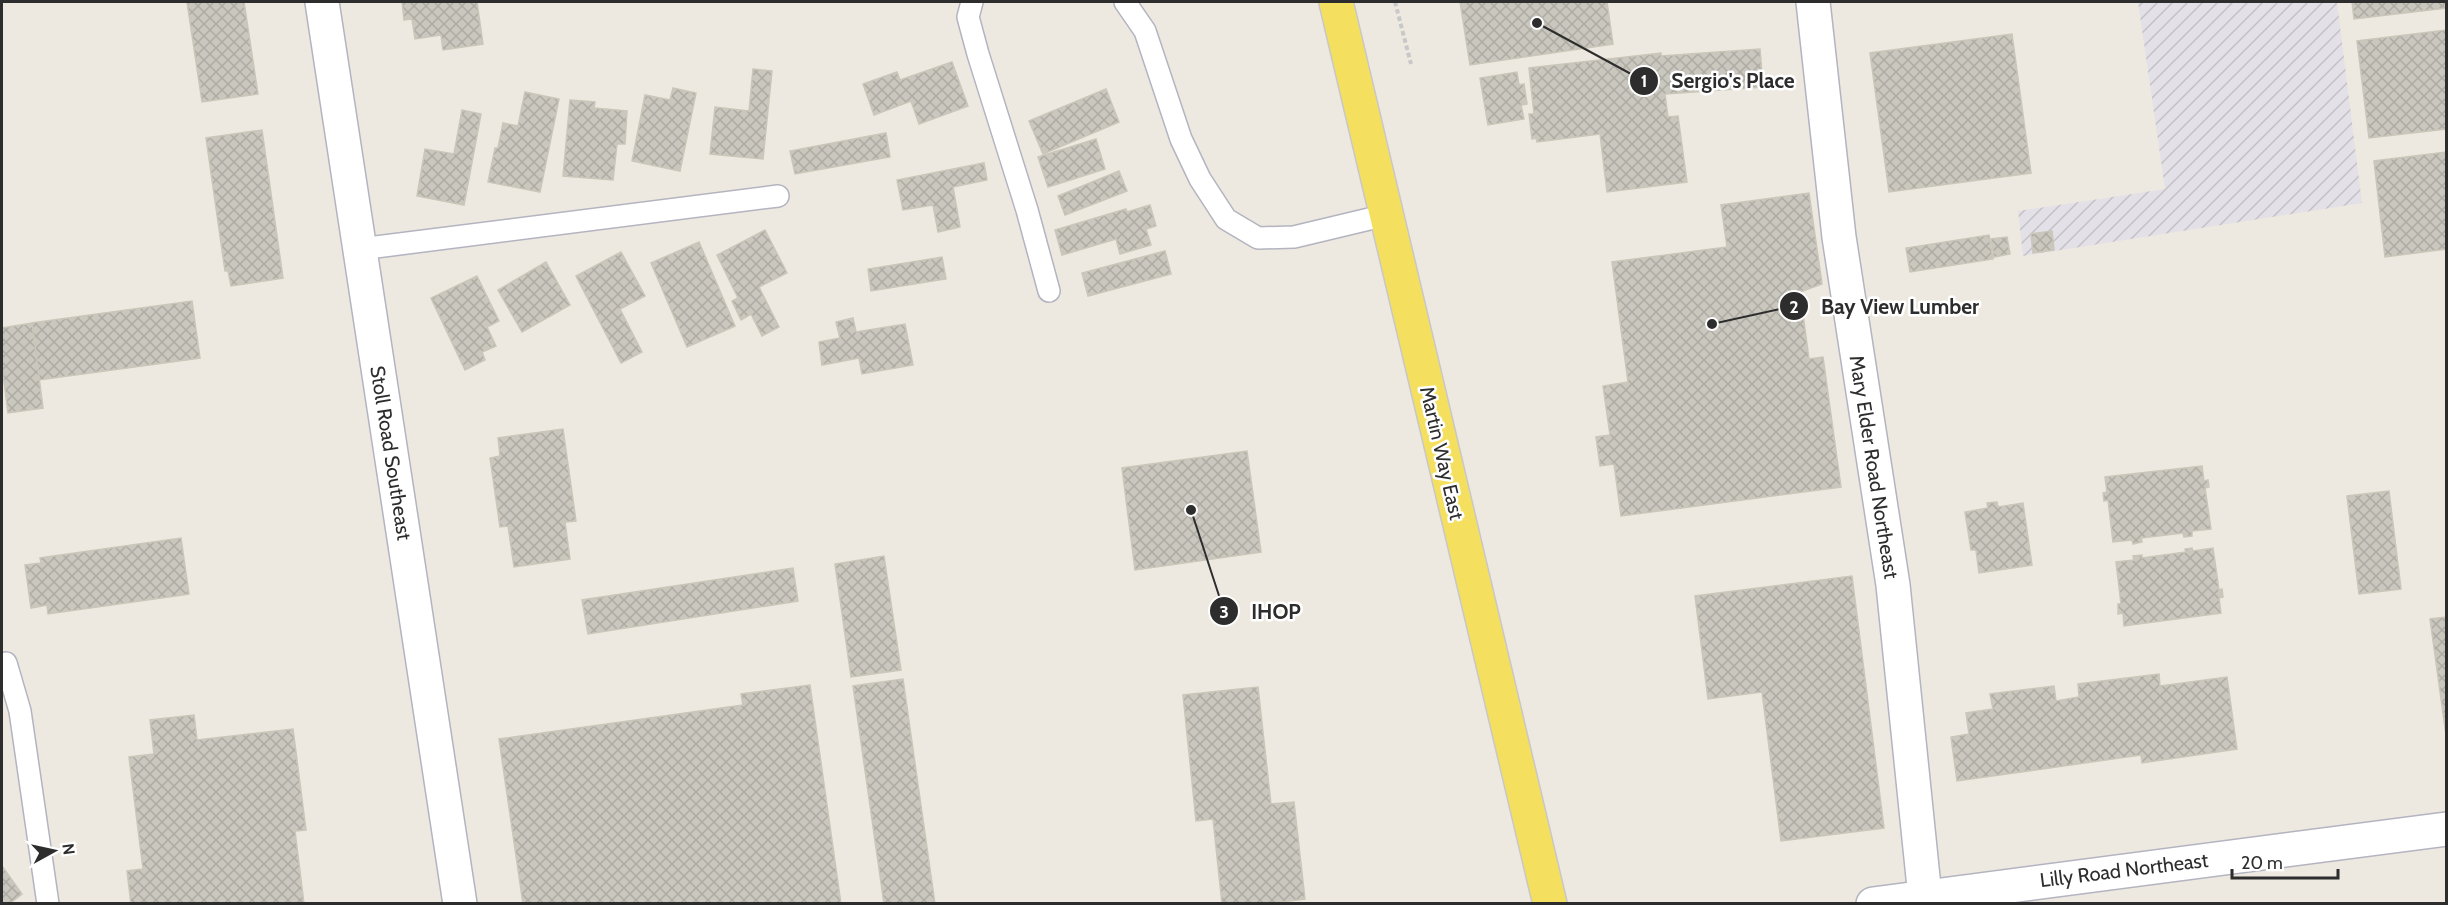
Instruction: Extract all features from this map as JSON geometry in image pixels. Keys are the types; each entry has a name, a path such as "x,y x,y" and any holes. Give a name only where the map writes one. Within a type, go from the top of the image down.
{"main road":[{"name":"Martin Way East","path":"1336,2 1550,903"}],"street":[{"name":"Stoll Road Southeast","path":"322,2 460,903"},
{"name":"Mary Elder Road Northeast","path":"1814,2 1839,237 1893,585 1925,897"},
{"name":"Lilly Road Northeast","path":"1873,903 2446,829"}],"lane":[{"path":"972,2 968,17 1027,210 1049,291"},
{"path":"1125,2 1145,31 1181,139 1200,179 1227,219 1258,238 1294,237 1386,215"},
{"path":"360,249 778,196"},
{"path":"6,663 20,711 48,903"}],"path":[{"path":"1395,2 1411,64"}],"shaded area":[{"path":"2138,2 2337,2 2362,203 2023,256 2018,211 2165,189"}],"building":[{"path":"187,2 244,2 258,94 202,102"},
{"path":"402,2 477,2 483,44 443,50 441,35 415,39 412,19 404,20"},
{"path":"1460,2 1607,2 1613,44 1470,65"},
{"path":"2352,2 2446,2 2446,8 2354,19"},
{"path":"2446,30 2446,129 2369,138 2357,41"},
{"path":"2012,34 2031,173 1889,192 1870,53"},
{"path":"1760,49 1763,87 1665,94 1668,117 1678,116 1687,182 1607,192 1600,134 1537,142 1536,138 1532,139 1529,114 1534,114 1529,68 1661,53 1661,56"},
{"path":"952,62 968,106 919,124 911,101 874,115 863,84 897,72 900,80"},
{"path":"753,69 772,71 763,159 710,154 715,107 749,111"},
{"path":"1517,72 1519,85 1524,84 1527,104 1521,105 1524,119 1488,125 1480,78"},
{"path":"673,88 696,93 680,171 632,161 645,95 670,100"},
{"path":"1106,89 1119,122 1043,154 1029,121"},
{"path":"525,92 559,99 540,192 488,182 503,123 518,126"},
{"path":"570,100 595,102 594,108 627,111 625,144 617,144 613,180 563,176"},
{"path":"462,110 481,114 464,205 417,196 425,149 454,154"},
{"path":"262,130 283,278 231,286 228,271 225,271 206,138"},
{"path":"886,133 890,157 795,174 790,151"},
{"path":"1096,139 1105,169 1048,187 1038,157"},
{"path":"2446,152 2446,249 2385,257 2374,161"},
{"path":"984,163 987,180 953,187 960,227 938,232 933,205 903,210 897,180"},
{"path":"1119,171 1127,191 1065,215 1058,196"},
{"path":"1809,193 1822,284 1800,292 1809,359 1823,357 1841,487 1621,516 1614,464 1600,466 1596,437 1610,435 1603,386 1628,382 1612,262 1727,247 1721,205"},
{"path":"1150,205 1156,226 1146,229 1151,245 1120,254 1116,239 1062,255 1055,230 1126,209 1127,212"},
{"path":"765,230 787,273 759,287 779,327 762,336 751,314 741,320 732,301 738,298 717,255"},
{"path":"2052,231 2054,250 2033,253 2031,234"},
{"path":"1989,235 1993,259 1910,272 1906,248"},
{"path":"2007,237 2010,254 1994,257 1991,239"},
{"path":"699,242 735,326 687,347 651,263"},
{"path":"1165,251 1171,274 1088,296 1082,273"},
{"path":"621,252 645,296 620,309 642,352 621,363 576,276"},
{"path":"942,257 946,279 871,291 868,269"},
{"path":"546,262 570,305 522,332 498,290"},
{"path":"477,276 499,321 487,327 496,346 482,352 485,360 465,370 431,298"},
{"path":"192,301 200,358 39,380 32,323"},
{"path":"853,318 856,332 905,324 913,365 862,374 859,358 822,365 819,342 840,338 836,322"},
{"path":"32,323 43,408 8,413 2,366 2,328"},
{"path":"563,429 576,521 565,522 570,559 514,567 508,526 500,527 490,458 500,456 498,438"},
{"path":"1247,451 1261,552 1135,570 1122,468"},
{"path":"2202,466 2204,481 2208,480 2209,487 2205,488 2211,529 2192,531 2192,536 2184,537 2183,533 2141,538 2142,542 2133,544 2132,540 2113,542 2108,500 2104,501 2103,493 2107,492 2105,477"},
{"path":"2389,491 2401,589 2359,594 2347,496"},
{"path":"1997,502 1998,507 2023,503 2032,565 1979,573 1976,550 1971,550 1965,512 1988,508 1987,503"},
{"path":"181,538 189,594 48,614 47,605 31,608 25,565 41,563 40,558"},
{"path":"2192,548 2193,551 2213,548 2219,590 2222,589 2223,597 2219,598 2221,613 2124,626 2123,613 2118,614 2118,604 2121,604 2116,562 2134,560 2133,556 2142,555 2142,558 2186,552 2185,549"},
{"path":"884,556 901,670 851,677 835,564"},
{"path":"793,568 798,601 588,634 582,600"},
{"path":"1852,576 1884,828 1781,841 1762,692 1708,699 1695,596"},
{"path":"2446,617 2446,735 2430,619"},
{"path":"2159,674 2160,686 2227,677 2237,749 2142,763 2141,755 1957,781 1951,737 1969,734 1966,713 1993,709 1990,694 2054,686 2056,701 2079,697 2078,684"},
{"path":"903,679 935,904 884,904 853,686"},
{"path":"810,685 841,904 523,904 499,739 743,705 741,694"},
{"path":"1258,687 1271,804 1294,802 1305,899 1264,904 1222,904 1213,819 1196,821 1183,695"},
{"path":"194,715 197,740 293,729 306,830 295,831 304,904 131,904 127,871 143,869 129,757 154,754 150,720"},
{"path":"2,866 22,894 9,904 2,904"}],"place":[{"name":"Sergio's Place","path":"1537,23"},
{"name":"Bay View Lumber","path":"1712,324"},
{"name":"IHOP","path":"1191,510"}]}
